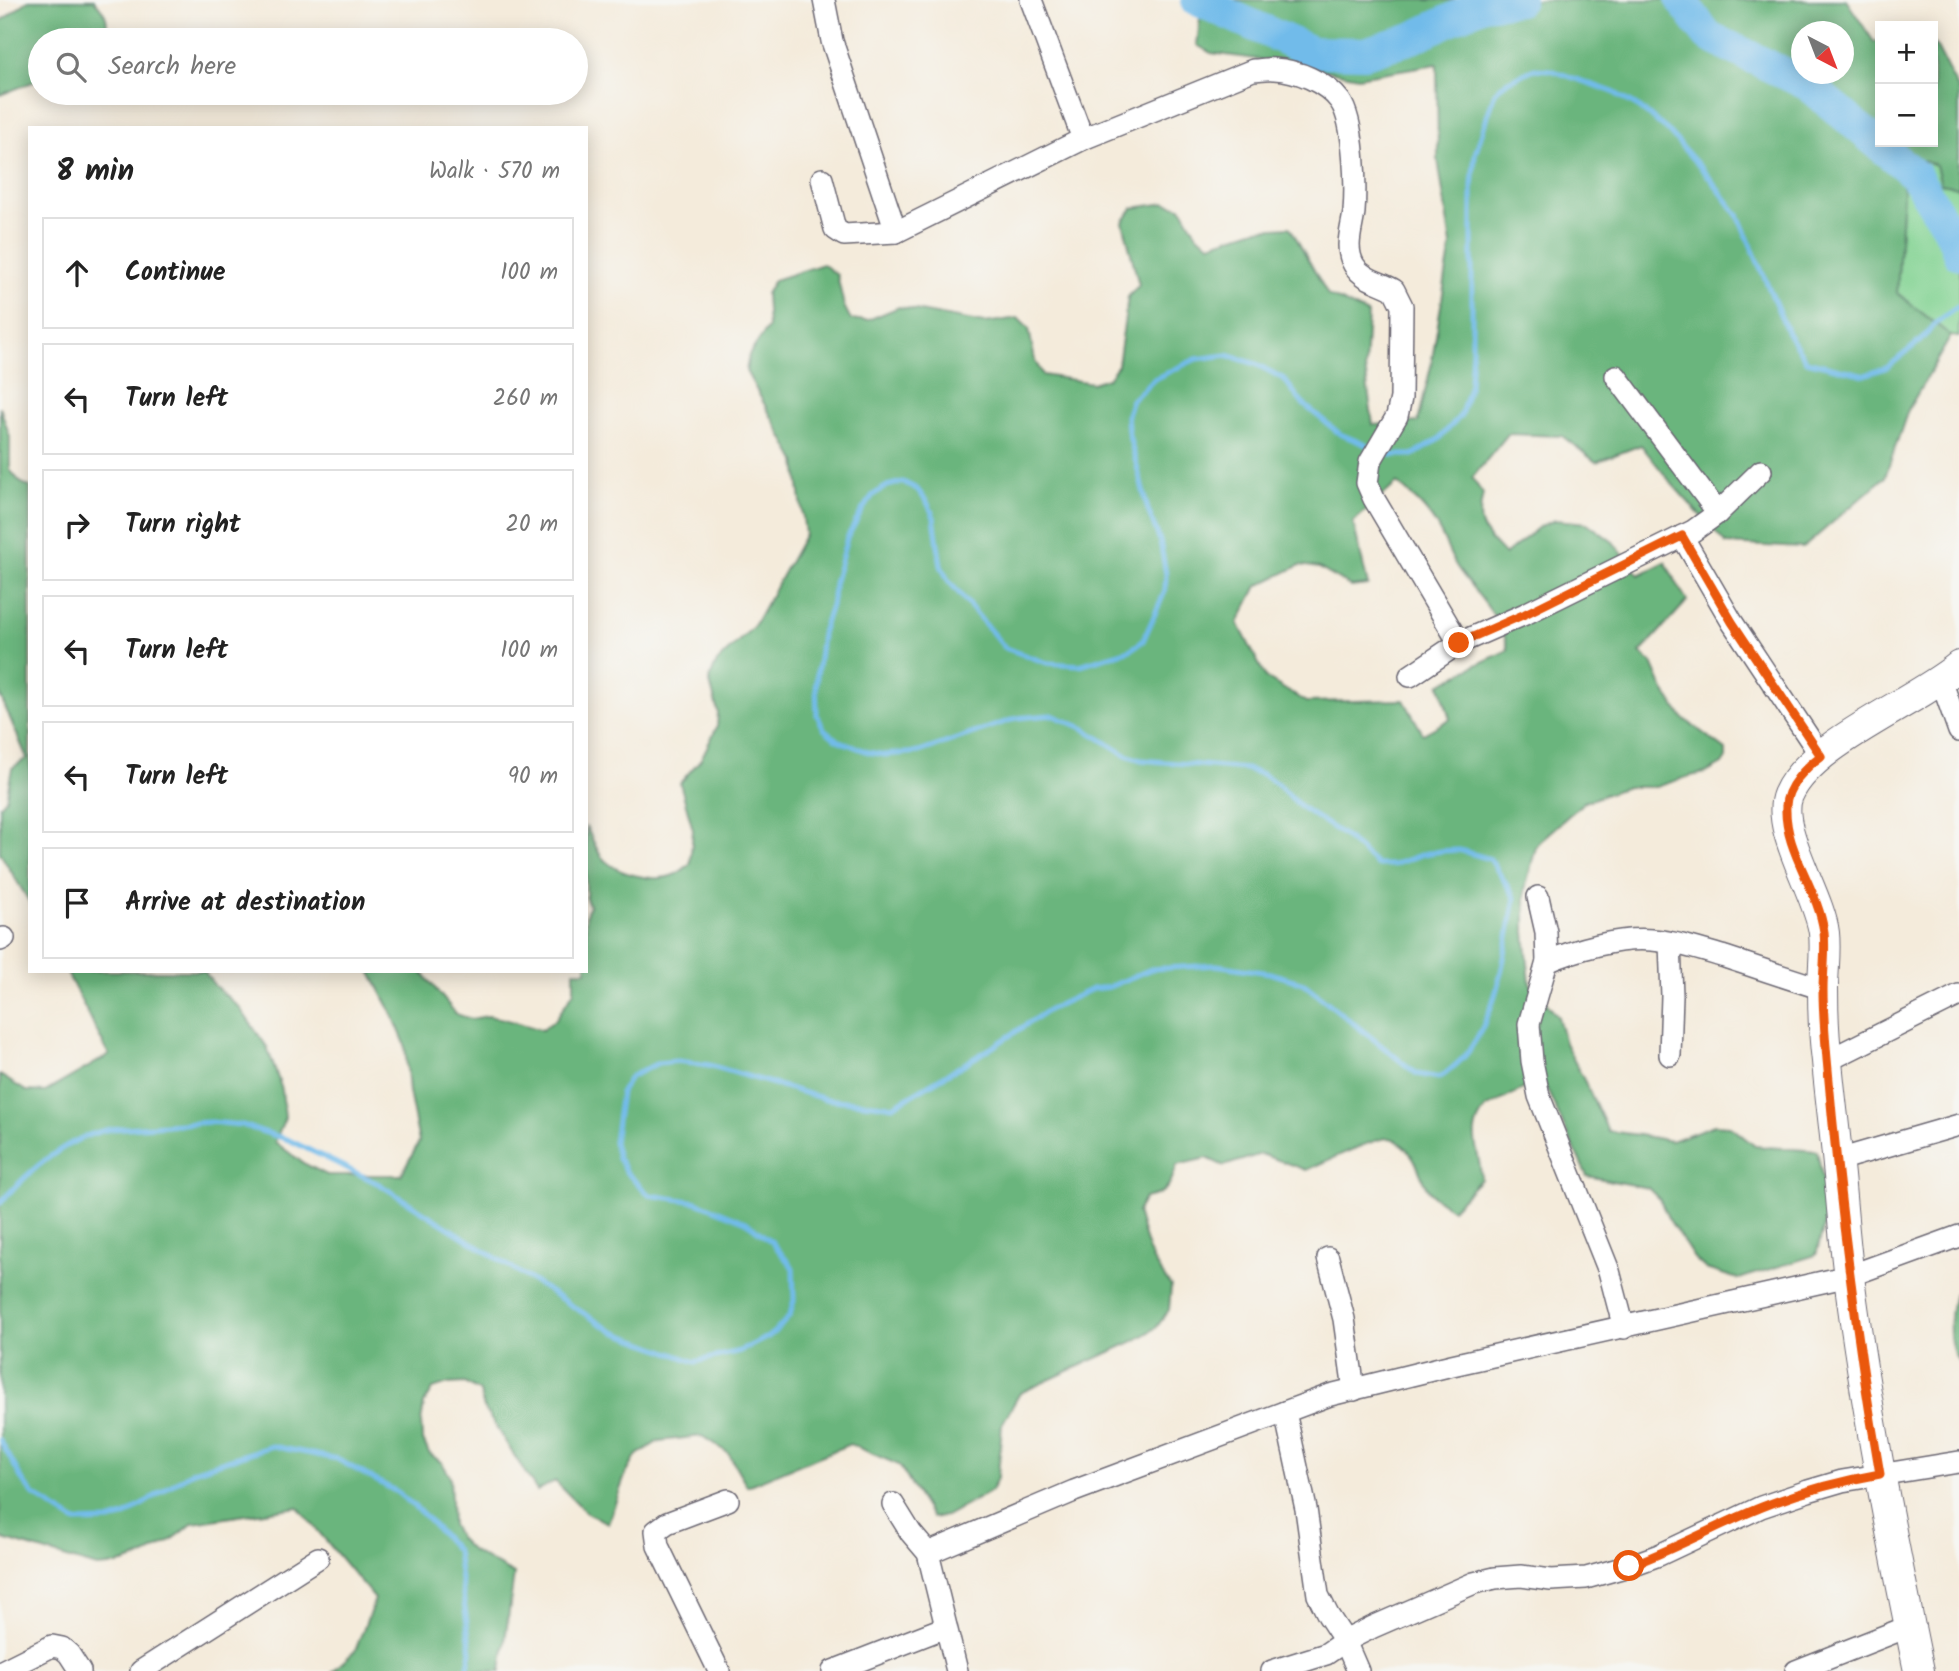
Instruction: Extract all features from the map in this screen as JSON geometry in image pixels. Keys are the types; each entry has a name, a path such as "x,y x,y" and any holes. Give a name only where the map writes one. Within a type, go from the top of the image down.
{"main road":[{"path":"1919,1671 1880,1474 1849,1276 1827,1062 1823,989 1824,932 1815,899 1790,836 1785,808 1787,797 1799,777 1821,756 1950,673"}],"street":[{"path":"824,0 832,41 896,232"},
{"path":"1031,0 1083,139"},
{"path":"822,179 835,229 844,235 896,232 1083,139 1253,70 1273,68 1308,77 1325,87 1340,100 1348,117 1354,186 1349,244 1354,265 1373,281 1395,290 1402,306 1401,398 1397,416 1370,462 1367,483 1459,643"},
{"path":"1616,376 1718,513"},
{"path":"1410,676 1459,643 1525,614 1693,531 1718,513 1761,471"},
{"path":"1682,536 1732,622 1821,756"},
{"path":"1950,673 1959,731"},
{"path":"1538,897 1546,932 1546,962 1529,1024 1532,1061 1539,1096 1609,1271 1624,1328"},
{"path":"1546,962 1574,952 1623,941 1651,940 1704,950 1823,989"},
{"path":"1670,943 1670,1055"},
{"path":"1827,1062 1959,995"},
{"path":"1838,1160 1959,1125"},
{"path":"928,1553 1074,1491 1330,1395 1849,1276 1959,1236"},
{"path":"1328,1258 1344,1319 1354,1390"},
{"path":"1285,1412 1306,1509 1318,1595 1345,1641 1358,1671"},
{"path":"1272,1671 1326,1654 1373,1627 1474,1583 1495,1578 1586,1578 1659,1555 1761,1507 1808,1491 1842,1481 1959,1462"},
{"path":"719,1671 658,1546 656,1531 667,1523 729,1500"},
{"path":"893,1504 911,1534 928,1553 957,1671"},
{"path":"141,1671 318,1558"},
{"path":"1796,1671 1910,1626"},
{"path":"833,1671 884,1662 947,1627"},
{"path":"2,1671 52,1646 62,1648 69,1654 80,1671"}],"green space":[{"path":"29,0 94,0 102,9 107,28 28,28 28,84 0,95 0,22"},
{"path":"1202,0 1846,0 1875,42 1875,147 1938,147 1938,50 1959,91 1959,187 1941,184 1936,165 1921,160 1904,173 1897,293 1951,336 1908,410 1885,477 1803,548 1726,544 1641,445 1596,462 1562,436 1508,434 1472,478 1483,494 1480,515 1483,529 1505,555 1540,526 1555,520 1587,523 1613,542 1639,575 1665,562 1687,601 1640,653 1652,663 1664,691 1683,718 1726,750 1726,758 1722,764 1706,773 1656,787 1627,787 1584,802 1541,840 1536,847 1525,889 1525,932 1530,983 1558,1017 1565,1043 1608,1131 1671,1141 1714,1125 1730,1126 1755,1146 1817,1151 1829,1208 1816,1255 1738,1279 1706,1269 1694,1258 1668,1218 1660,1200 1648,1188 1587,1176 1542,1079 1486,1108 1479,1117 1475,1142 1481,1179 1452,1209 1428,1190 1408,1151 1388,1138 1360,1146 1306,1170 1261,1154 1224,1166 1207,1158 1177,1165 1167,1188 1145,1198 1137,1212 1153,1260 1171,1286 1169,1310 1156,1328 1134,1341 1020,1393 1002,1424 998,1476 991,1491 946,1516 932,1518 899,1465 850,1444 747,1486 728,1453 702,1436 659,1441 637,1455 625,1476 608,1523 588,1514 555,1481 537,1491 484,1408 480,1392 465,1383 448,1384 433,1389 424,1404 422,1438 429,1453 442,1463 450,1476 452,1525 460,1539 472,1551 514,1574 501,1671 333,1671 355,1651 375,1599 298,1507 193,1523 149,1553 110,1566 97,1567 0,1538 0,1075 26,1091 45,1092 109,1055 67,973 205,973 215,986 239,1007 267,1047 282,1090 285,1117 275,1142 303,1163 327,1175 401,1175 419,1142 409,1092 405,1044 371,973 423,973 456,1014 471,1019 488,1016 542,1030 556,1019 574,991 574,973 588,973 588,830 607,862 636,876 667,877 690,864 693,830 680,783 701,759 717,727 718,712 709,679 717,662 754,626 805,534 796,461 746,371 749,355 768,327 766,294 774,280 823,264 837,275 844,306 851,320 868,320 899,307 984,323 1018,318 1029,329 1035,361 1043,375 1092,383 1108,378 1118,365 1128,297 1139,285 1123,222 1133,208 1166,203 1181,207 1197,235 1210,244 1256,229 1290,227 1328,295 1368,314 1365,368 1373,425 1418,422 1431,366 1451,245 1438,160 1437,64 1358,77 1293,64 1211,53 1197,45","holes":["1397,483 1431,518 1457,567 1501,627 1508,650 1440,685 1450,719 1423,734 1404,700 1306,702 1266,678 1238,623 1257,586 1300,565 1319,568 1351,587 1368,585 1353,522"]},
{"path":"1920,160 1936,165 1941,184 1959,187 1959,337 1951,336 1897,293 1904,173"},
{"path":"0,407 10,437 10,470 20,482 28,486 28,900 0,853 0,806 6,799 12,768 27,758 0,695"},
{"path":"1959,1289 1959,1362 1952,1347 1950,1328 1954,1293"}],"waterway":[{"path":"1197,0 1312,52 1365,53 1412,38 1483,4 1519,0"},
{"path":"1681,0 1708,36 1808,85 1915,175 1951,233 1959,254"},
{"path":"1380,451 1391,455 1413,455 1439,439 1461,415 1470,384 1472,350 1472,186 1475,154 1495,92 1506,82 1534,69 1551,70 1613,92 1640,108 1667,130 1709,177 1738,215 1788,333 1806,361 1865,375 1888,367 1920,341 1938,321 1959,306"},
{"path":"0,1203 36,1167 64,1147 95,1133 111,1129 210,1122 242,1125 289,1140 379,1184 612,1331 695,1362 740,1351 768,1337 780,1327 790,1315 794,1300 793,1268 772,1242 746,1222 697,1202 649,1195 626,1172 618,1158 614,1142 621,1092 630,1077 658,1063 677,1061 709,1065 825,1099 893,1106 993,1047 1048,1010 1092,989 1109,987 1151,969 1216,965 1270,973 1303,983 1417,1074 1440,1078 1465,1056 1479,1035 1500,978 1515,898 1490,859 1459,850 1423,854 1393,865 1377,865 1343,835 1301,807 1276,783 1262,774 1246,769 1141,760 1126,755 1083,728 1052,715 1017,718 919,752 885,755 868,752 837,740 824,729 817,715 816,682 822,633 847,538 873,495 887,486 903,482 917,489 927,502 934,517 941,566 948,580 1005,648 1047,663 1080,665 1130,650 1143,641 1165,591 1166,574 1160,541 1148,510 1128,431 1127,414 1132,400 1154,379 1196,359 1227,355 1256,364 1284,379 1302,403 1340,434 1371,447"},
{"path":"0,1440 24,1483 34,1495 76,1522 109,1521 125,1516 193,1471 272,1446 337,1459 397,1492 423,1514 457,1551 471,1652 467,1671"}],"route":[{"path":"1459,643 1525,614 1682,536 1732,622 1821,756 1799,777 1787,797 1785,808 1790,836 1815,899 1824,932 1824,1029 1849,1276 1880,1474 1842,1481 1761,1507 1659,1555 1629,1566"}]}
